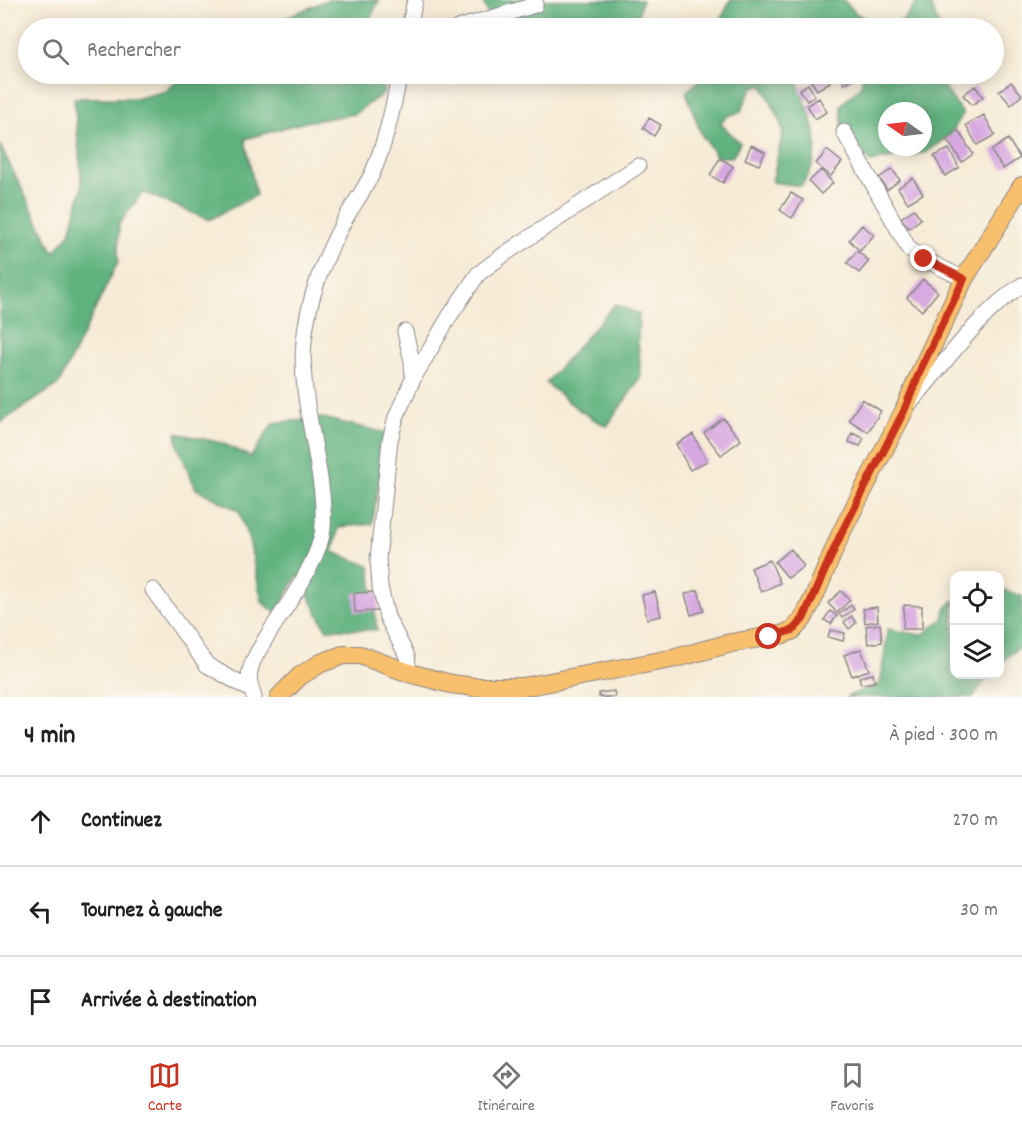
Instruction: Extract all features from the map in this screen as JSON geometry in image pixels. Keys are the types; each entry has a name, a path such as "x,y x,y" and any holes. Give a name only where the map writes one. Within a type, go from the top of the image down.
{"main road":[{"path":"279,697 300,676 321,663 343,656 360,655 409,673 451,684 474,687 523,687 676,658 793,630 803,619 841,534 904,411 922,366 964,279 1022,186"}],"street":[{"path":"411,18 415,0"},
{"path":"491,18 535,5 535,0"},
{"path":"253,693 249,673 253,660 294,594 321,539 324,519 309,414 304,359 304,342 313,295 329,252 371,176 398,84"},
{"path":"844,132 909,249 964,279"},
{"path":"409,673 407,656 387,617 380,587 378,559 390,440 396,417 413,379 448,317 478,274 638,166"},
{"path":"904,411 959,343 987,314 1022,285"},
{"path":"405,332 412,360 413,379"},
{"path":"153,590 207,665 253,693"}],"green space":[{"path":"327,0 379,0 371,18 285,18"},
{"path":"478,0 642,0 638,18 578,18 572,14 548,18 490,18 483,2"},
{"path":"730,0 843,0 857,14 865,18 722,18"},
{"path":"919,0 929,0 936,18 905,18"},
{"path":"173,84 382,84 384,93 354,114 305,122 245,139 256,195 209,220 143,192 119,224 118,262 59,384 0,423 0,145 54,253 70,233 82,187 74,98 139,98 166,91"},
{"path":"695,84 798,84 813,123 816,148 809,173 801,186 772,182 783,132 779,118 762,85 752,87 740,113 729,115 720,123 740,143 732,157 717,157 701,134 686,92"},
{"path":"861,84 942,84 963,114 950,135 932,148 932,102 878,102 878,156 904,156 870,162 842,126 841,105"},
{"path":"615,304 639,314 638,340 641,377 607,426 582,412 546,383"},
{"path":"323,418 387,433 372,524 339,527 333,552 370,566 377,630 326,629 298,575 276,613 262,602 250,544 239,511 196,489 178,447 176,433 222,443 251,457 273,423"},
{"path":"1004,590 1022,596 1022,645 1004,660"},
{"path":"950,604 950,679 986,679 973,697 846,697 880,684 888,629 922,635 943,619 945,609"}],"building":[{"path":"1011,82 1022,95 1011,105 999,91"},
{"path":"808,84 815,96 807,101 799,90"},
{"path":"813,84 827,84 817,90"},
{"path":"975,86 983,97 972,105 963,95"},
{"path":"819,98 827,112 815,119 807,105"},
{"path":"984,115 995,135 977,145 966,125"},
{"path":"649,118 661,125 654,136 643,128"},
{"path":"958,130 973,154 962,162 946,139"},
{"path":"1008,139 1020,158 1003,169 991,151"},
{"path":"751,145 765,152 759,165 745,159"},
{"path":"949,149 959,168 945,176 934,156"},
{"path":"827,150 842,162 831,176 816,164"},
{"path":"720,158 733,166 723,183 710,175"},
{"path":"892,169 900,180 887,190 879,178"},
{"path":"821,170 833,183 821,194 809,181"},
{"path":"913,178 923,194 908,203 898,188"},
{"path":"791,193 803,200 792,218 780,210"},
{"path":"914,209 921,219 909,228 901,218"},
{"path":"862,225 874,235 860,251 849,240"},
{"path":"857,251 869,261 859,273 847,263"},
{"path":"923,279 938,292 922,311 907,298"},
{"path":"862,399 881,411 868,432 849,420"},
{"path":"723,418 741,440 721,455 704,433"},
{"path":"852,433 864,438 860,446 849,442"},
{"path":"693,434 707,461 690,470 676,444"},
{"path":"791,549 804,566 788,578 775,562"},
{"path":"770,560 780,583 761,592 751,568"},
{"path":"698,590 704,611 691,615 685,594"},
{"path":"841,591 850,600 837,613 828,603"},
{"path":"378,592 378,611 355,612 354,593"},
{"path":"655,592 661,616 647,619 642,595"},
{"path":"851,605 854,609 842,618 839,614"},
{"path":"904,605 922,606 922,629 903,629"},
{"path":"877,607 878,621 865,623 863,609"},
{"path":"830,611 837,616 831,624 824,620"},
{"path":"851,616 856,623 849,629 844,622"},
{"path":"880,624 882,642 868,644 866,626"},
{"path":"830,630 845,633 843,641 828,637"},
{"path":"861,649 869,670 852,676 844,655"},
{"path":"873,674 875,682 861,684 859,677"},
{"path":"614,691 615,697 599,697 599,693"}],"route":[{"path":"769,637 793,630 803,619 841,534 904,411 922,366 964,279 924,259"}]}
